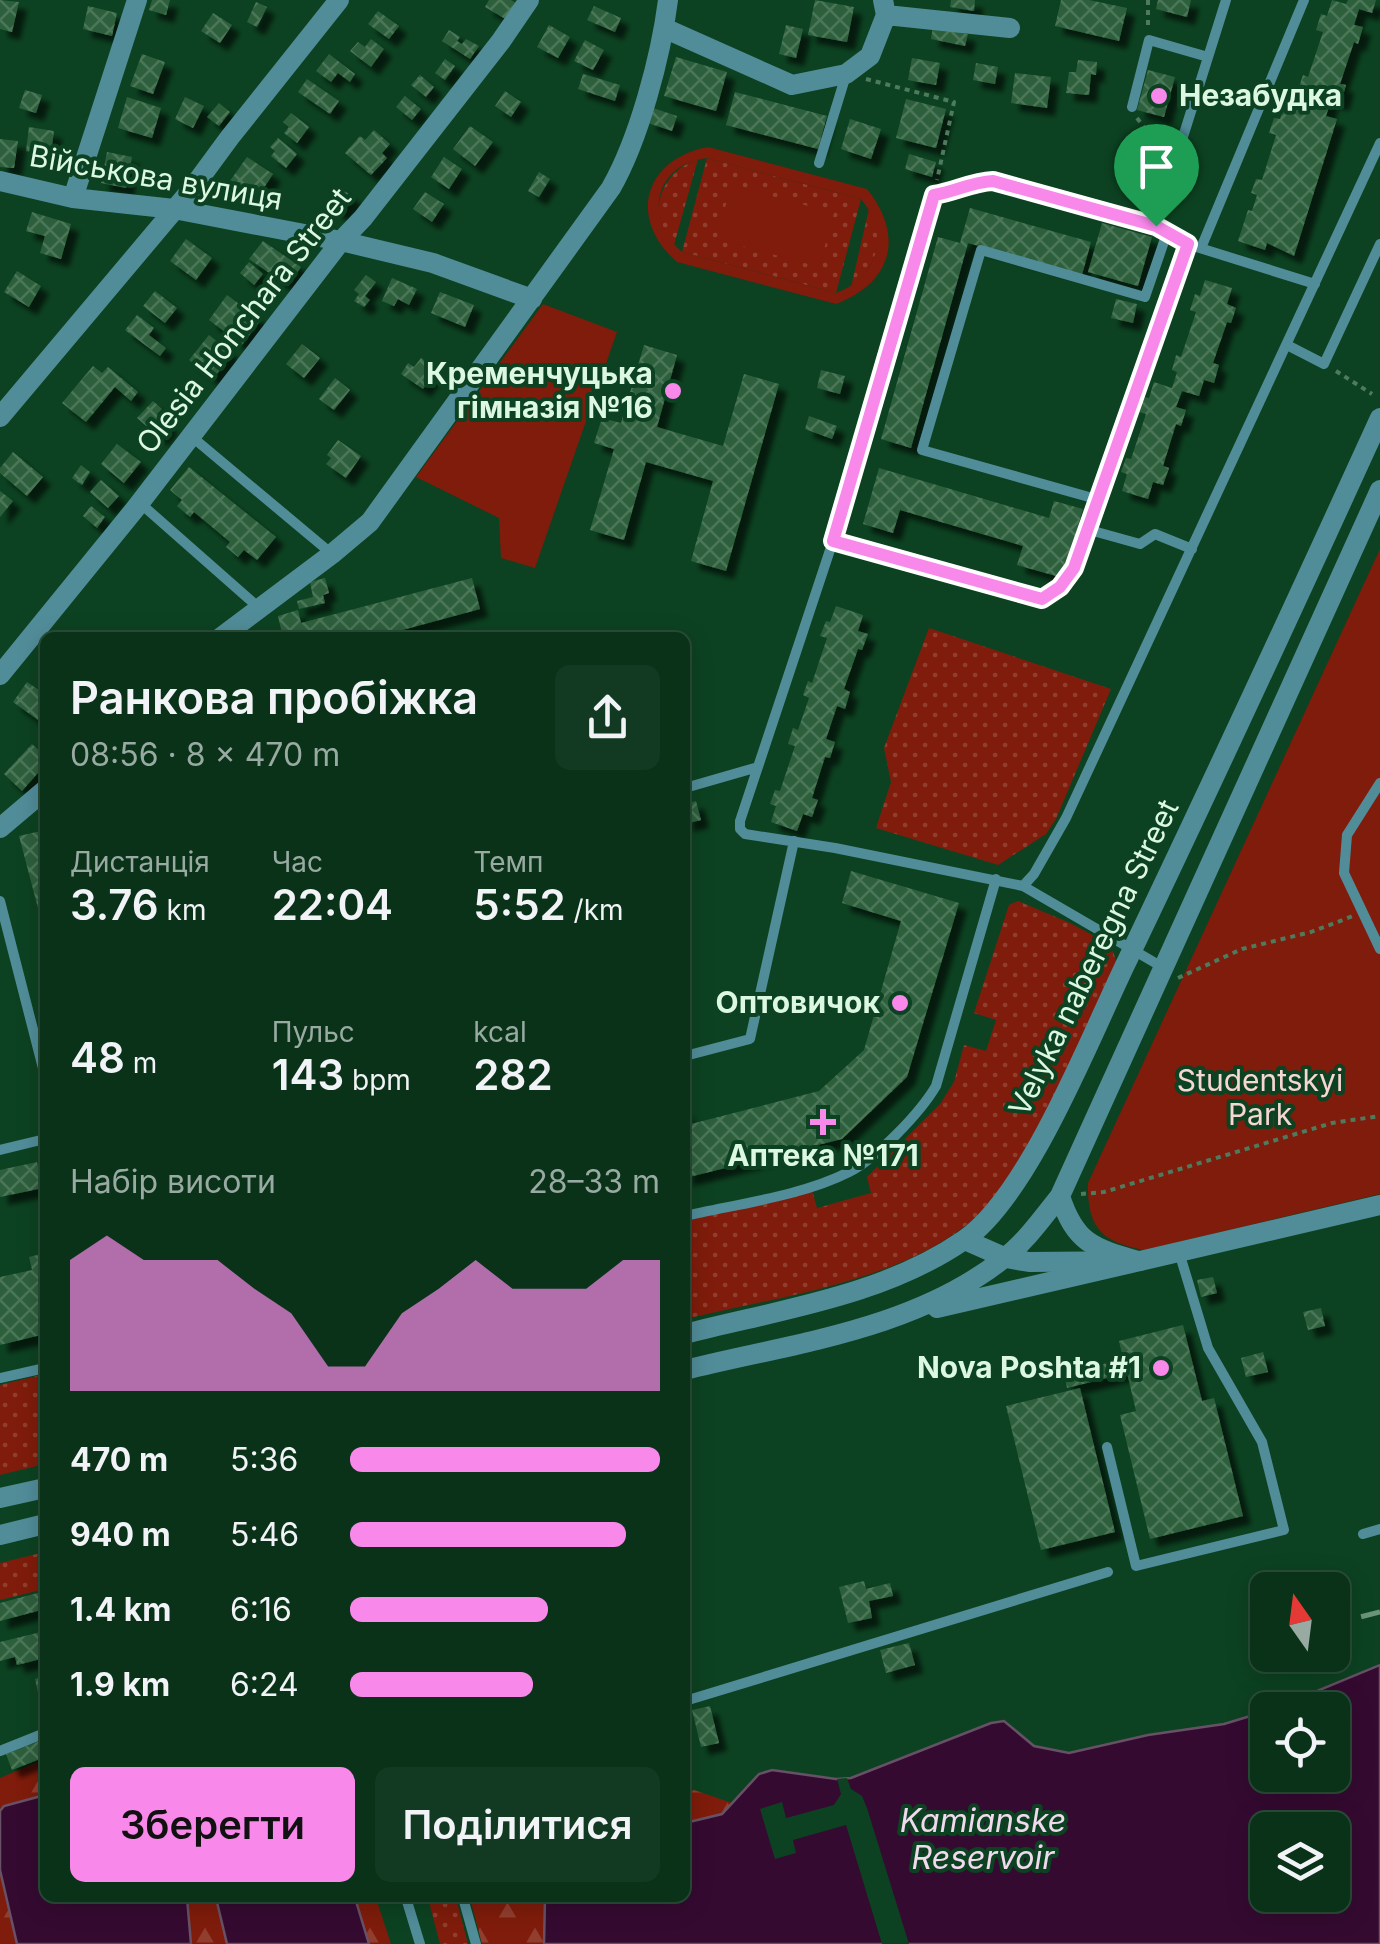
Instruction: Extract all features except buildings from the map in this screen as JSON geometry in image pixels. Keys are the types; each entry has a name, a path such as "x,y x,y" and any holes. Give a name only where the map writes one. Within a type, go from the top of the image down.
{"street":[{"path":"73,198 137,0"},
{"path":"0,417 174,209 339,0"},
{"name":"Olesia Honchara Street","path":"0,675 140,503 478,70 528,0"},
{"path":"240,630 258,607 370,522 398,488 624,166 664,28 668,0"},
{"path":"664,28 792,85 846,74 870,56 884,7 1010,28"},
{"name":"Військова вулиця","path":"0,182 73,198 174,209 341,241 433,263 532,299"},
{"name":"Velyka naberegna Street","path":"690,1333 880,1284 966,1240 1006,1198 1048,1127 1380,418"},
{"path":"905,1316 951,1294 1006,1258 1060,1196 1380,490"},
{"path":"0,828 40,794"},
{"path":"1060,1196 1067,1218 1084,1242 1140,1261"},
{"path":"690,1369 1380,1205"},
{"path":"966,1240 1006,1258 1029,1262 1140,1261"},
{"path":"0,1498 40,1489"},
{"path":"0,1534 40,1525"}],"lane":[{"path":"1156,226 1226,0"},
{"path":"1201,248 1304,0"},
{"path":"1132,107 1149,40 1208,57"},
{"path":"820,163 846,74"},
{"path":"1023,886 1066,818 1380,143"},
{"path":"1160,979 1132,950 1023,886 745,834 740,829 833,541 934,195 953,193 971,182 993,181 1156,226 1188,244 1315,284"},
{"path":"1096,500 922,450 981,250 1145,297 1168,230"},
{"path":"833,541 1042,599 1060,587 1074,568 1188,244"},
{"path":"1287,344 1324,364 1380,244"},
{"path":"191,436 332,554"},
{"path":"140,503 258,607"},
{"path":"1086,529 1140,544 1155,534 1192,549"},
{"path":"690,786 758,766"},
{"path":"1380,783 1346,835 1344,873 1380,949"},
{"path":"690,1055 750,1040 794,841"},
{"path":"690,1215 827,1182 854,1170 924,1106 936,1086 996,880"},
{"path":"0,901 40,1057"},
{"path":"0,1150 40,1141"},
{"path":"1106,1447 1136,1566 1284,1530 1262,1442 1208,1348 1179,1252"},
{"path":"0,1378 40,1369"},
{"path":"1363,1534 1380,1528"},
{"path":"690,1699 1108,1572"},
{"path":"0,1750 40,1736"},
{"path":"407,1902 420,1944"},
{"path":"464,1902 476,1944"}],"path":[{"path":"1148,0 1149,40"},
{"path":"846,74 954,102 934,195"},
{"path":"1132,107 1138,122 1174,165"},
{"path":"1348,378 1372,394"},
{"path":"1160,979 1360,913"},
{"path":"1060,1196 1104,1192 1332,1123 1380,1116"}],"green space":[{"path":"708,147 867,189 879,207 889,241 880,271 870,284 836,304 677,262 661,245 648,210 657,177 686,154","holes":["707,158 861,199 875,226 876,253 862,276 836,293 682,252 670,239 659,210 665,182 675,171"]},
{"path":"707,158 861,199 836,293 682,252"},
{"path":"698,159 674,245 660,221 661,196 674,174"},
{"path":"731,185 834,213 819,267 717,239"},
{"path":"869,209 877,231 876,252 867,271 851,287"},
{"path":"543,304 617,332 535,568 501,558 499,518 416,477"},
{"name":"Studentskyi Park","path":"1380,549 1380,1194 1144,1250 1129,1247 1107,1237 1094,1221 1088,1183"},
{"path":"929,628 1111,689 1056,819 1046,834 998,865 876,828 891,782 884,748"},
{"path":"1018,901 1111,945 1117,964 1048,1109 997,1195 964,1227 891,1266 808,1292 690,1318 690,1219 812,1190 817,1208 871,1193 867,1177 940,1104 954,1082 964,1045 986,1051 996,1020 974,1013 1009,905"},
{"path":"40,1375 40,1465 0,1475 0,1385"},
{"path":"40,1553 40,1590 0,1600 0,1563"},
{"path":"40,1761 40,1796 4,1806 0,1811 0,1778"},
{"path":"690,1792 732,1803 722,1814 690,1822"},
{"path":"0,1870 17,1944 0,1944"},
{"path":"187,1902 217,1902 227,1944 191,1944"},
{"path":"356,1902 377,1902 391,1944 369,1944"},
{"path":"429,1902 457,1902 468,1944 440,1944"},
{"path":"471,1902 545,1902 544,1944 482,1944"}],"water":[{"name":"Kamianske Reservoir","path":"1380,1665 1380,1944 544,1944 545,1902 690,1902 690,1822 722,1814 759,1774 772,1770 851,1778 1004,1721 1034,1746 1069,1753 1148,1735 1224,1724 1250,1716 1250,1792 1350,1792 1350,1692 1315,1692"},
{"path":"40,1796 40,1902 187,1902 191,1944 17,1944 0,1870 0,1811 4,1806"},
{"path":"217,1902 356,1902 369,1944 227,1944"}],"pier":[{"path":"847,1778 867,1808 909,1944 882,1944 846,1825 793,1840 796,1853 775,1859 760,1809 782,1802 786,1818 834,1805 841,1794 837,1779"}],"railway":[{"path":"1350,1620 1380,1612"}],"place":[{"name":"Незабудка","path":"1159,96"},
{"name":"Кременчуцька гімназія №16","path":"673,391"},
{"name":"Оптовичок","path":"900,1003"},
{"name":"Аптека №171","path":"823,1122"},
{"name":"Nova Poshta #1","path":"1161,1368"}],"route":[{"path":"993,181 1156,226 1188,244 1074,568 1060,587 1042,599 833,541 934,195 953,193 971,182 993,181"}]}
